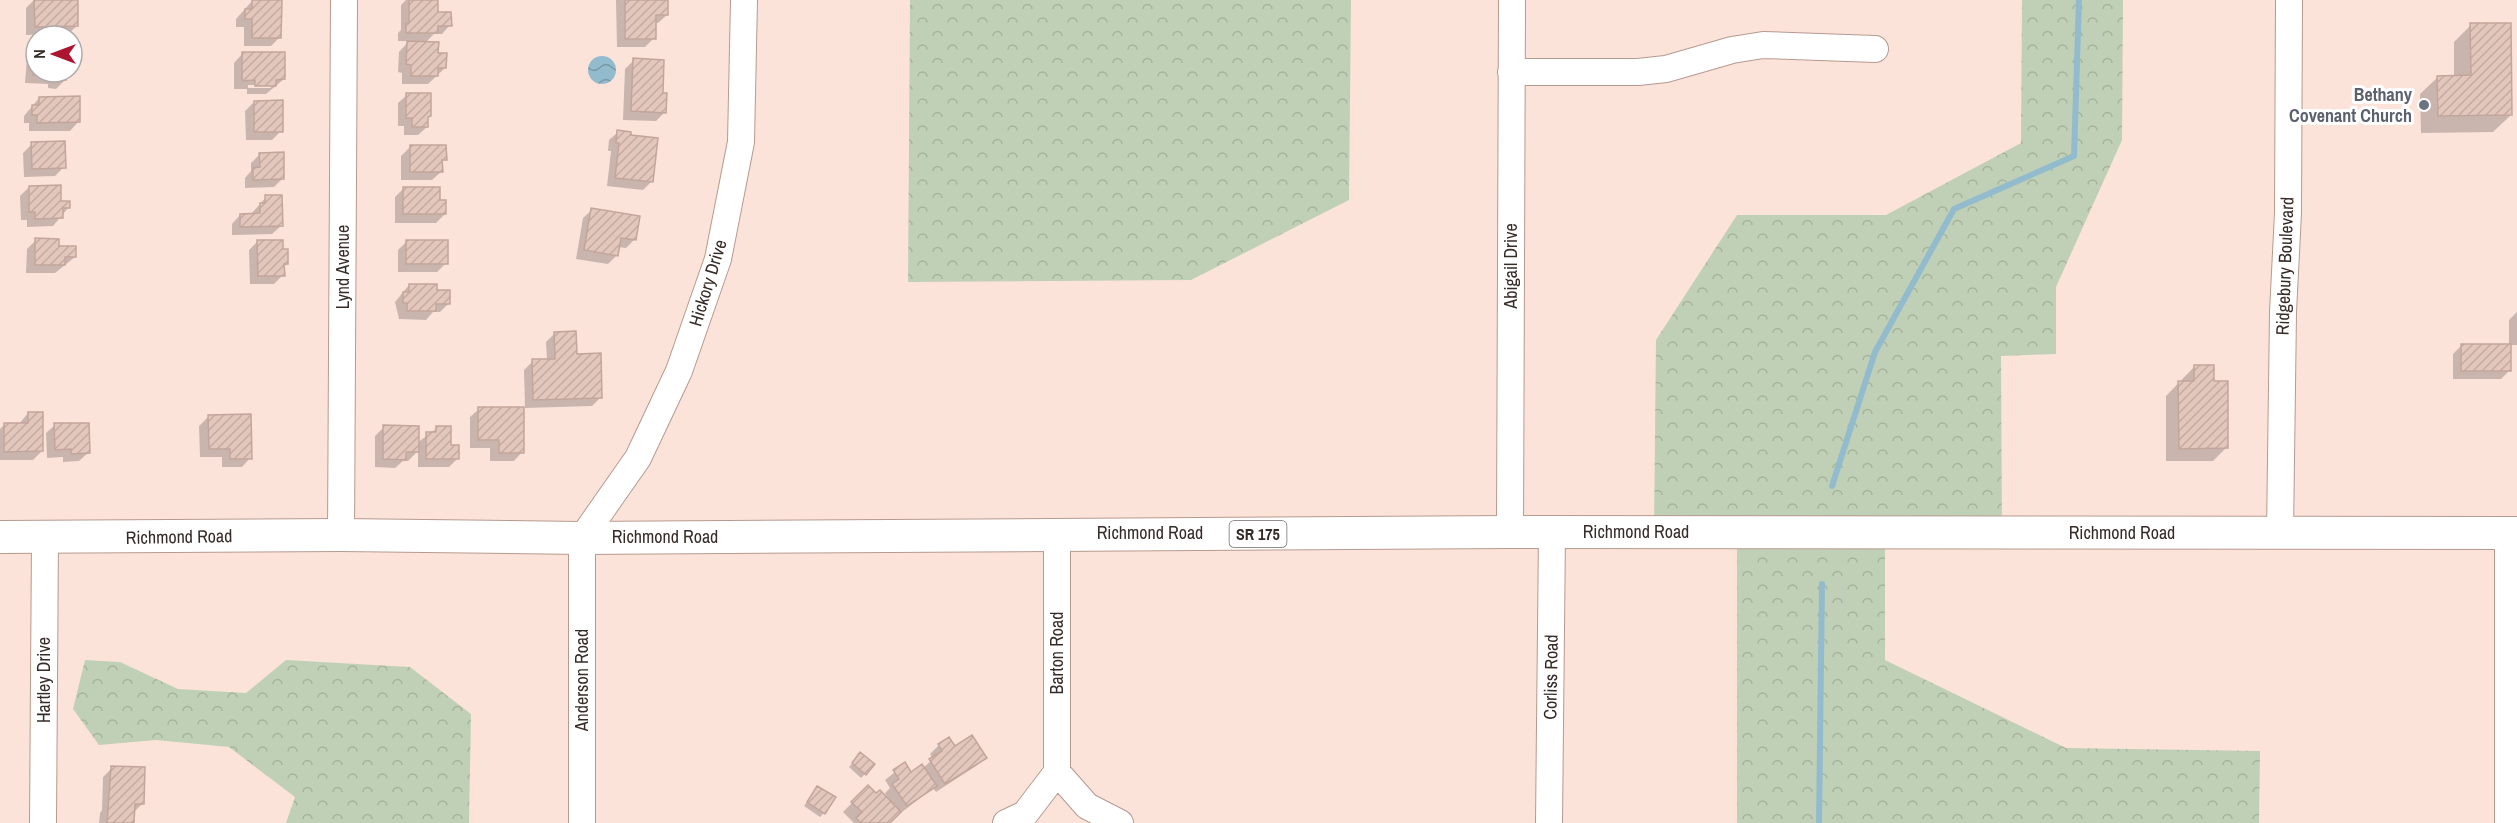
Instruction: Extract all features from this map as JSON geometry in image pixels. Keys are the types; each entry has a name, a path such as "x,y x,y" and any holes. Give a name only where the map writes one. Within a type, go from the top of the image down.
{"main road":[{"name":"Richmond Road","path":"0,537 341,535 582,538 1510,532 2513,533"}],"street":[{"name":"Lynd Avenue","path":"341,535 344,0"},
{"name":"Hickory Drive","path":"582,538 638,458 679,371 718,259 741,142 744,0"},
{"name":"Abigail Drive","path":"1510,532 1512,0"},
{"name":"Ridgebury Boulevard","path":"2280,533 2283,312 2288,213 2289,0"},
{"path":"1511,72 1638,72 1666,69 1731,50 1762,45 1875,49"},
{"name":"Corliss Road","path":"1549,823 1552,532"},
{"path":"2508,823 2513,533"},
{"name":"Barton Road","path":"1058,535 1058,772"},
{"name":"Hartley Drive","path":"43,823 45,538"},
{"name":"Anderson Road","path":"582,538 582,823"},
{"path":"1006,823 1025,814 1058,772 1088,806 1120,823"}],"green space":[{"path":"910,0 1351,0 1349,200 1191,280 908,282"},
{"path":"2022,0 2123,0 2122,140 2056,287 2056,354 2001,356 2002,532 1885,533 1885,660 2066,748 2260,751 2259,823 1737,823 1737,533 1654,532 1656,340 1737,215 1886,215 2021,143"},
{"path":"85,660 120,662 178,689 246,693 286,660 410,667 471,714 469,823 286,823 295,797 229,747 156,740 99,745 73,709"}],"water":[{"path":"602,56 612,60 616,70 612,80 602,84 592,80 588,70 592,60"}],"building":[{"path":"34,0 78,0 78,24 35,24"},
{"path":"252,0 282,0 281,38 252,38 252,19 245,19 245,9 252,9"},
{"path":"409,0 438,0 438,12 451,12 452,26 438,26 438,33 406,33 406,23 409,23"},
{"path":"625,0 668,0 668,15 656,15 656,39 625,39"},
{"name":"Bethany Covenant Church","path":"2470,23 2511,23 2512,115 2438,116 2437,76 2471,75"},
{"path":"407,41 439,42 438,53 447,53 446,68 438,68 438,76 411,76 411,65 406,64"},
{"path":"242,52 285,52 285,79 276,80 276,86 255,86 255,80 242,81"},
{"path":"633,58 664,60 663,93 667,93 666,113 631,111"},
{"path":"406,93 431,93 431,116 428,117 428,127 412,127 412,118 406,118"},
{"path":"80,96 80,122 37,123 37,115 32,115 32,105 39,105 39,97"},
{"path":"283,100 283,132 254,132 254,101"},
{"path":"617,130 631,132 631,135 658,138 653,182 615,178 619,143 616,143"},
{"path":"65,141 66,168 32,169 31,142"},
{"path":"410,145 446,145 447,160 442,160 443,172 410,172"},
{"path":"284,152 284,179 253,180 253,168 260,167 259,153"},
{"path":"61,185 61,201 70,201 70,208 63,208 63,218 35,219 35,212 29,212 29,186"},
{"path":"403,187 440,187 440,200 446,200 446,214 403,214"},
{"path":"265,195 282,195 283,226 240,227 240,214 260,213 260,203 265,203"},
{"path":"591,208 640,216 636,240 621,238 618,256 584,250"},
{"path":"35,238 59,239 59,246 76,246 76,257 65,257 65,265 35,265"},
{"path":"257,240 283,240 283,249 288,249 288,264 284,264 285,276 258,276"},
{"path":"406,240 448,240 448,264 406,264"},
{"path":"409,284 437,284 437,290 450,290 450,304 436,304 436,311 407,311 407,303 403,303 403,292 409,292"},
{"path":"576,331 577,354 601,353 602,398 533,400 532,359 555,359 554,332"},
{"path":"2461,344 2511,344 2511,371 2461,371"},
{"path":"2194,365 2214,365 2214,381 2228,381 2228,448 2179,449 2178,381 2194,381"},
{"path":"478,407 524,407 524,453 499,453 499,440 478,440"},
{"path":"28,412 43,412 43,451 4,452 4,423 28,423"},
{"path":"251,414 252,459 230,459 230,449 209,449 208,415"},
{"path":"54,423 89,423 90,453 71,454 71,449 55,450"},
{"path":"383,425 419,426 419,452 406,452 406,460 383,459"},
{"path":"436,426 451,426 451,445 459,445 459,459 426,459 426,432 436,432"},
{"path":"972,735 987,758 945,784 929,759 942,751 938,744 949,737 955,746"},
{"path":"860,752 875,764 866,775 852,763"},
{"path":"905,762 911,772 922,764 937,786 907,806 892,784 899,779 893,770"},
{"path":"111,766 145,767 144,804 135,804 134,823 107,823"},
{"path":"868,785 876,793 880,790 901,812 890,823 861,823 856,818 862,812 851,802"},
{"path":"817,786 836,797 825,814 807,802"}],"waterway":[{"path":"1832,486 1875,352 1954,209 2074,156 2079,0"},
{"path":"1819,823 1822,584"}],"place":[{"name":"Bethany Covenant Church","path":"2424,105"}]}
